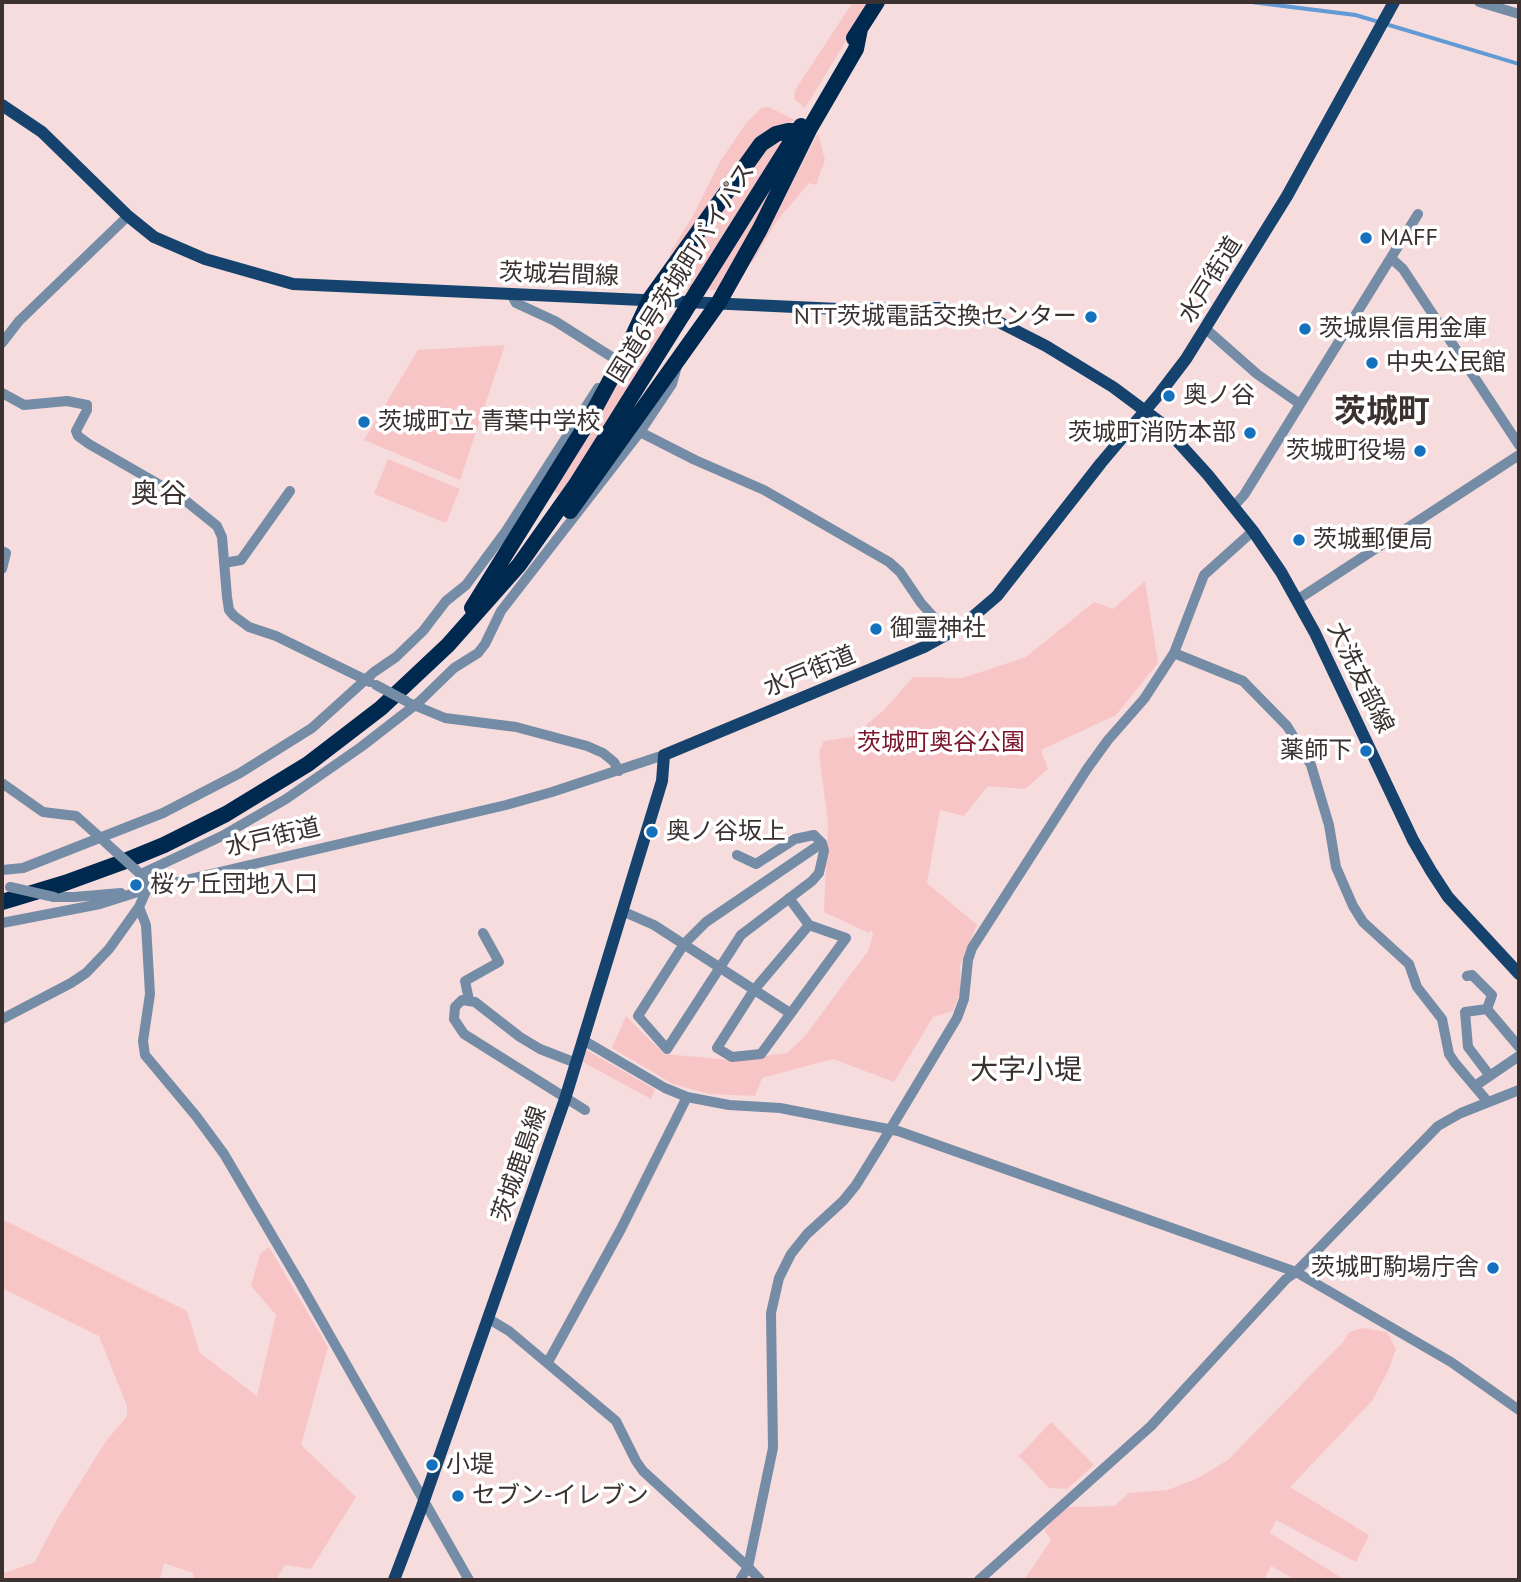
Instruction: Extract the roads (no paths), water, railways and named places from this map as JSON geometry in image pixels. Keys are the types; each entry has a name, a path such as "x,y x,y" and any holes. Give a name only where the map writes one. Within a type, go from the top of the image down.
{"highway":[{"name":"国道6号茨城町バイパス","path":"2,902 120,863 164,845 235,808 308,764 343,738 381,708 448,646 519,565 577,484 803,128 877,2"},
{"path":"448,646 579,436 650,299 761,145 776,134 803,128"},
{"path":"471,621 490,610 592,484 719,302 760,229 803,128"}],"main road":[{"name":"水戸街道","path":"664,755 899,658 949,634 986,607 1003,590 1101,463 1179,370 1287,196 1394,2"},
{"name":"茨城岩間線","path":"2,105 42,132 146,232 205,259 293,284 839,309 933,307 976,314 1009,326 1107,383 1146,410"},
{"name":"大洗友部線","path":"1146,410 1172,435 1253,531 1297,600 1430,871 1456,905 1519,974"},
{"name":"茨城鹿島線","path":"394,1580 565,1099 662,780 664,755"}],"street":[{"path":"1479,2 1519,14"},
{"path":"1234,506 1244,495 1418,214"},
{"path":"2,343 19,321 128,216"},
{"path":"1392,259 1403,269 1519,446"},
{"path":"2,870 23,868 103,840 163,813 240,772 312,727 371,682 423,631 446,601 466,585 548,468 620,356 516,303 511,294"},
{"path":"1206,329 1257,374 1300,404"},
{"path":"139,872 222,836 286,799 361,747 454,668 478,653 501,611 640,432 672,384 678,360"},
{"path":"2,393 24,405 67,401 87,405 76,431 78,436 181,497 211,519 222,537 229,610 240,622 276,636 410,704 445,718 516,727 587,746 603,752 619,771"},
{"path":"640,432 764,490 889,562 949,634"},
{"path":"1297,600 1519,455"},
{"path":"224,562 241,560 290,491"},
{"path":"740,1580 748,1567 773,1448 771,1313 774,1290 791,1254 856,1185 957,1018 964,999 968,960 978,939 1087,769 1144,699 1174,653 1204,575 1253,531"},
{"path":"2,551 6,553 2,569"},
{"path":"1174,653 1242,681 1287,726 1311,765 1329,825 1336,867 1353,906 1369,928 1409,964 1417,987 1442,1020 1449,1054 1488,1102"},
{"name":"水戸街道","path":"2,923 100,904 142,891 506,805 664,755"},
{"path":"2,783 43,812 76,816 139,872 142,891 139,907 109,949 86,973 2,1019"},
{"path":"737,855 756,864 795,839 814,835 822,843 824,851 819,873 812,881 745,930 667,1049 638,1016 684,944 706,922 822,843"},
{"name":"水戸街道","path":"6,886 54,897 142,891"},
{"path":"789,898 809,925 846,938 761,1054 732,1057 717,1048 754,990 809,925"},
{"path":"139,907 145,925 150,994 143,1041 145,1055 224,1154 469,1580"},
{"path":"622,911 654,925 790,1013"},
{"path":"469,1000 466,981 499,962 483,933"},
{"path":"1467,976 1472,975 1492,995 1488,1009"},
{"path":"576,1063 540,1049 474,1002 459,1002 453,1013 456,1025 464,1034 585,1110"},
{"path":"1488,1009 1465,1012 1468,1047 1490,1076"},
{"path":"1488,1009 1519,1047"},
{"path":"583,1040 666,1088 687,1097 716,1103 780,1108 890,1129 1296,1272 1451,1362 1519,1410"},
{"path":"1475,1086 1519,1056"},
{"path":"979,1580 1151,1426 1286,1279 1296,1272 1438,1126 1519,1090"},
{"path":"548,1362 621,1228 687,1097"},
{"path":"489,1319 548,1362 616,1421 643,1471 760,1580"}],"water":[{"path":"1235,2 1268,2 1356,13 1519,62 1519,66 1355,17"}],"place":[{"name":"MAFF","path":"1366,238"},
{"name":"NTT茨城電話交換センター","path":"1091,317"},
{"name":"茨城県信用金庫","path":"1305,329"},
{"name":"中央公民館","path":"1372,363"},
{"name":"奥ノ谷","path":"1169,396"},
{"name":"茨城町立 青葉中学校","path":"364,422"},
{"name":"茨城町消防本部","path":"1250,433"},
{"name":"茨城町役場","path":"1420,451"},
{"name":"茨城郵便局","path":"1299,540"},
{"name":"御霊神社","path":"876,629"},
{"name":"薬師下","path":"1366,751"},
{"name":"奥ノ谷坂上","path":"652,832"},
{"name":"桜ヶ丘団地入口","path":"136,885"},
{"name":"茨城町駒場庁舎","path":"1493,1268"},
{"name":"小堤","path":"432,1465"},
{"name":"セブン-イレブン","path":"458,1496"}],"district":[{"name":"茨城町","path":"1382,413"},
{"name":"奥谷","path":"159,495"},
{"name":"大字小堤","path":"1026,1071"}],"park label":[{"name":"茨城町奥谷公園","path":"941,743"}]}
